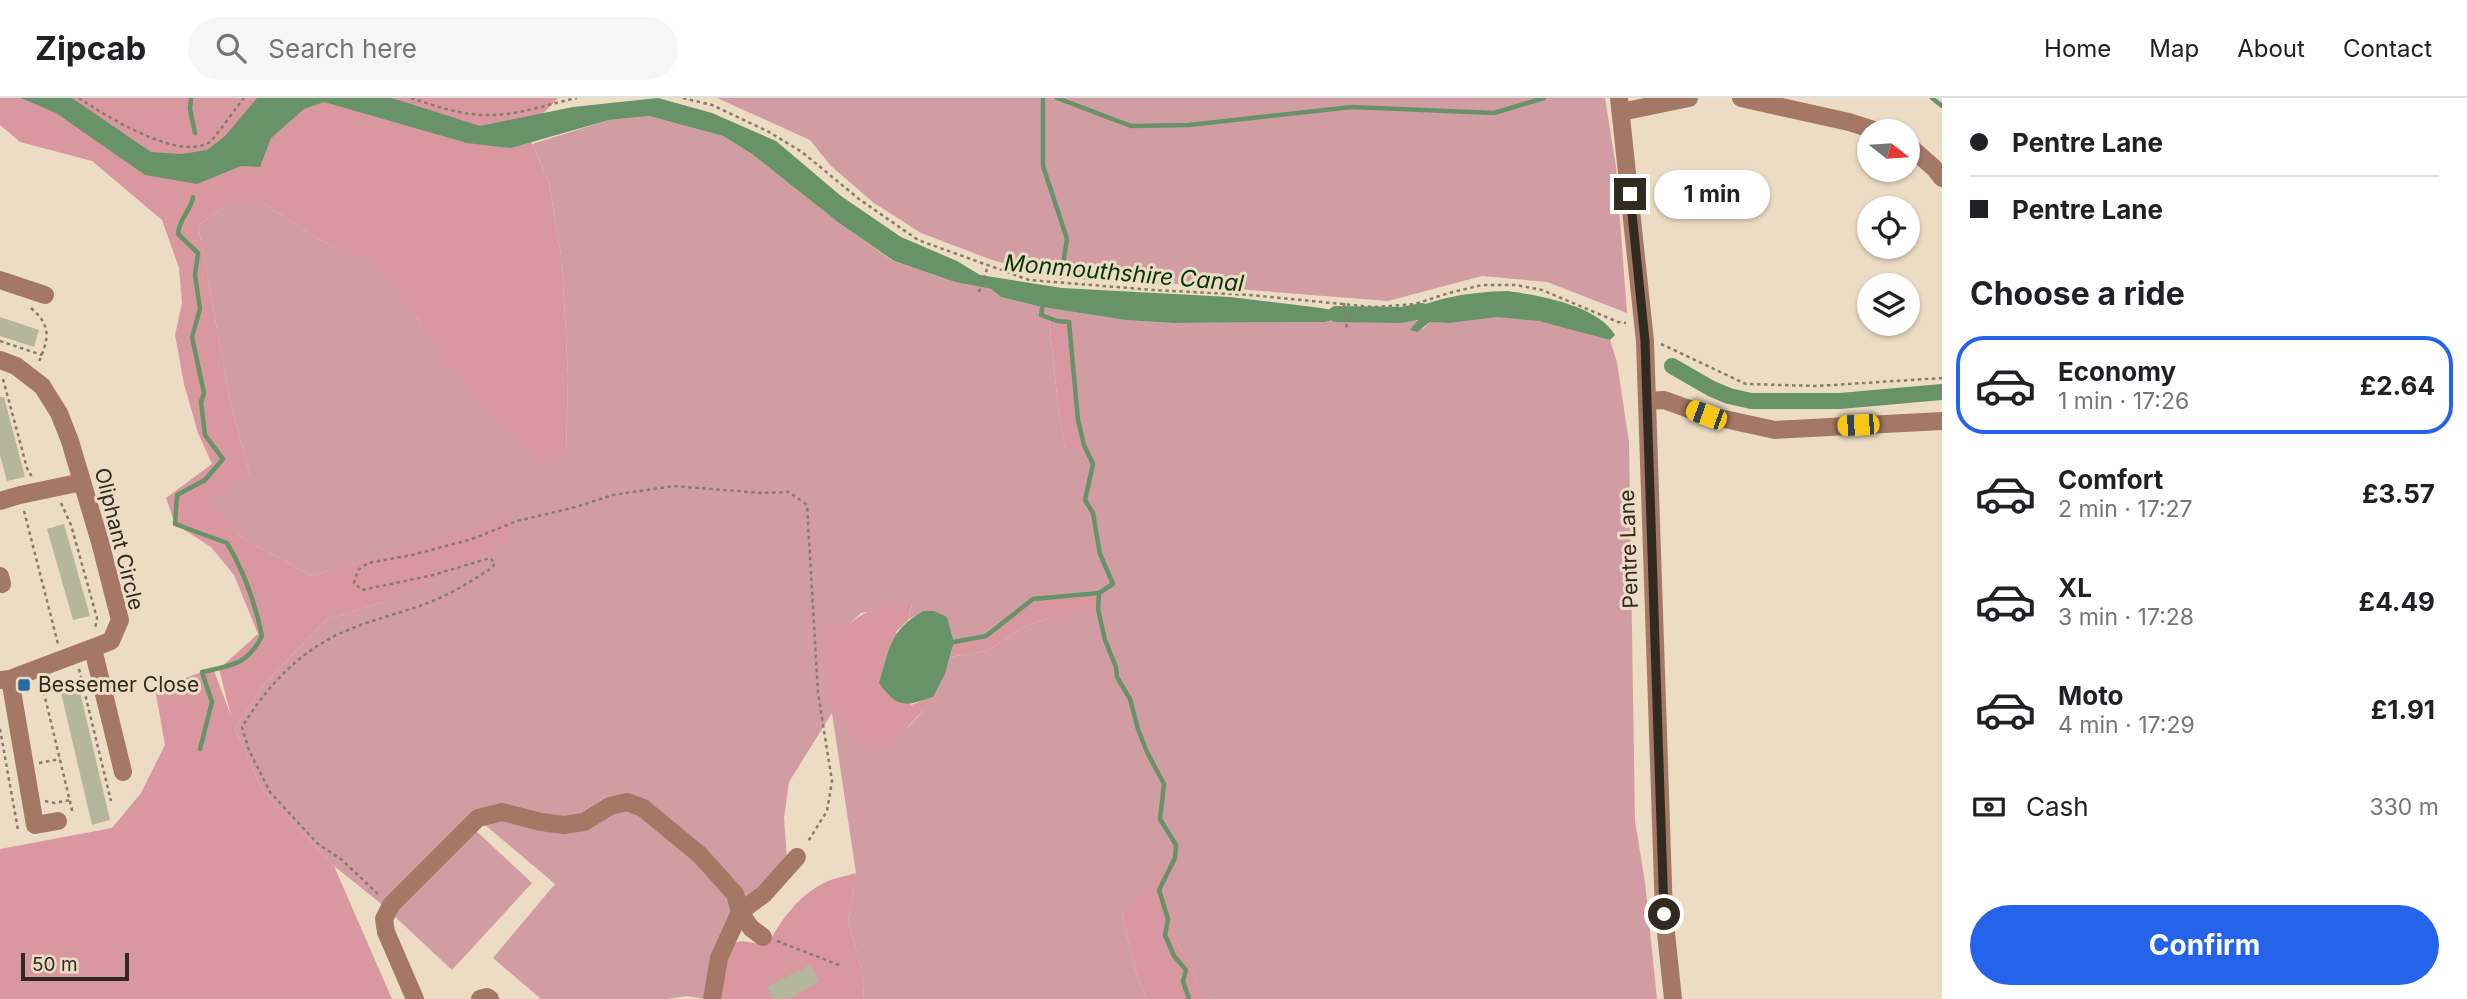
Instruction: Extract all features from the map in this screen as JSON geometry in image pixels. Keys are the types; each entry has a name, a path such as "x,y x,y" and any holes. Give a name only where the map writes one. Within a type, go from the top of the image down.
{"street":[{"path":"1620,105 1689,98"},
{"path":"1741,98 1857,125"},
{"name":"Pentre Lane","path":"1620,105 1644,332 1664,914 1673,999"},
{"path":"1920,155 1942,178"},
{"path":"0,279 45,295"},
{"name":"Oliphant Circle","path":"0,360 16,366 42,386 59,413 82,482 120,620 111,641 5,679"},
{"path":"1647,401 1664,400 1706,415 1775,430 1942,421"},
{"path":"0,501 82,482"},
{"path":"79,654 123,772"},
{"path":"5,679 35,825 67,822"},
{"path":"415,999 386,932 384,919 391,905 478,818 502,812 565,825 584,822 610,806 627,802 643,808 700,855 736,894 740,912 751,928 763,937"},
{"path":"712,999 719,958 740,912 764,894 797,857"},
{"path":"480,999 491,999"}],"path":[{"path":"79,98 103,115 137,132 187,147 211,142 244,98"},
{"path":"411,98 461,113 486,115 518,113 577,98"},
{"path":"683,98 712,105 769,132 802,152 897,227 918,240 1029,280 1393,307 1415,304 1482,285 1516,285 1542,290 1644,332 1746,384 1817,387 1942,378"},
{"path":"979,292 988,266"},
{"path":"1344,303 1347,330"},
{"path":"32,308 41,316 48,340 33,379"},
{"path":"0,341 42,355"},
{"path":"3,379 27,468 65,509 97,618 96,628 79,654"},
{"path":"391,905 317,842 270,792 249,750 242,727 261,696 285,671 316,646 347,630 436,600 492,568 495,562 490,558 433,575 362,590 354,583 358,570 368,563 472,539 517,521 614,495 674,486 761,493 789,492 807,505 818,693 832,781 827,811 797,857"},
{"path":"20,495 79,654 111,801"},
{"path":"38,669 69,800 67,822"},
{"path":"0,729 18,830"},
{"path":"25,766 60,759"},
{"path":"31,799 55,803 69,800"},
{"path":"763,937 788,943 839,965"}],"shaded area":[{"path":"0,98 558,98 526,131 549,182 562,262 568,374 566,455 544,464 505,431 468,391 421,323 372,261 318,239 263,203 230,203 198,225 230,401 250,475 209,500 241,537 312,576 511,518 505,545 389,600 326,620 265,683 235,729 261,788 334,866 392,999 0,999 0,849 112,828 141,793 165,745 155,689 213,668 231,716 219,669 258,634 234,575 211,547 175,524 166,498 212,464 198,433 184,384 175,335 182,303 179,268 162,220 92,161 20,142 0,125"},
{"path":"21,98 72,98 151,152 182,154 207,150 225,136 257,98 392,98 480,126 573,107 658,98 712,113 776,141 841,196 901,237 957,261 980,275 1062,288 1230,297 1356,314 1325,322 1173,323 1125,320 1042,307 1001,297 991,289 955,282 894,261 839,223 752,154 723,136 649,116 609,120 511,148 467,143 324,102 304,109 271,138 260,167 241,166 197,184 145,175 56,113"},
{"path":"717,98 1605,98 1616,167 1627,313 1547,282 1482,276 1388,301 1076,279 1039,273 992,260 921,233 874,203 831,166 810,140"},
{"path":"649,116 723,136 752,154 839,223 893,261 955,282 991,289 1001,297 1042,307 1125,320 1173,323 1325,322 1356,314 1401,315 1418,321 1423,329 1430,322 1511,317 1554,324 1610,340 1617,362 1629,442 1635,821 1645,882 1657,999 1200,997 1193,968 1175,941 1159,890 1173,862 1122,915 1137,975 1147,999 864,999 862,970 848,922 856,873 832,713 789,782 784,818 787,860 742,916 705,999 687,996 667,999 541,999 493,958 555,884 478,819 389,910 334,866 261,788 235,729 265,683 326,620 389,600 511,519 312,576 241,537 208,500 250,475 230,401 198,225 230,203 263,203 318,239 373,261 421,323 566,455 568,374 562,262 549,182 532,144 609,120","holes":["1049,319 1068,322 1078,420 1090,456 1084,445 1065,449","1033,599 1053,617 1025,626 987,651 950,657 930,700 899,737 821,625 847,626 861,613 912,605 908,620 923,611 947,617 954,642 986,636"]},
{"path":"1508,291 1551,299 1582,309 1607,325 1615,335 1610,340 1539,321 1497,317 1449,323 1430,322 1417,332 1410,330 1418,320 1401,315 1426,304 1453,297"},
{"path":"1049,318 1069,322 1078,420 1084,445 1065,450 1057,396"},
{"path":"1099,593 1098,609 1053,617 1025,626 987,651 950,657 954,642 986,636 1033,599"},
{"path":"912,604 908,620 896,632 911,705 933,697 893,750 859,742 832,712 821,624 847,626 877,608"},
{"path":"923,611 934,611 947,617 954,642 945,674 933,697 915,703 902,703 891,697 879,683 892,641 903,626"},
{"path":"472,827 532,883 452,970 392,914"},
{"path":"1175,858 1159,890 1175,941 1193,968 1200,996 1212,999 1147,999 1137,975 1122,915"},
{"path":"856,873 848,922 862,970 864,999 716,999 726,945 742,941 768,945 784,918 806,895 828,881"}],"building":[{"path":"0,317 39,330 34,347 0,336"},
{"path":"0,397 4,397 25,477 7,481 0,455"},
{"path":"64,524 90,616 73,620 47,529"},
{"path":"77,679 110,820 92,825 59,684"},
{"path":"810,965 819,982 788,999 774,999 767,987"}],"waterway":[{"path":"191,98 190,109 195,133"},
{"path":"1043,98 1043,166 1067,239 1061,277"},
{"path":"1057,98 1131,126 1189,125 1352,107 1494,113 1544,98"},
{"path":"1932,98 1942,106"},
{"path":"193,197 178,234 198,253 195,275 200,309 192,337 204,393 201,402 205,435 223,459 205,480 177,495 175,524 227,543 249,588 262,636 245,658 222,668 202,672 212,702 200,749"},
{"path":"954,642 986,636 1033,599 1099,593 1113,584 1100,554 1093,513 1085,500 1093,464 1084,445 1078,420 1069,322 1041,315 1043,304"},
{"name":"Monmouthshire Canal","path":"1336,314 1401,315 1422,311"},
{"name":"Monmouthshire Canal","path":"1672,366 1712,389 1751,401 1840,401 1942,392"},
{"path":"1099,593 1098,609 1117,677 1130,699 1147,752 1164,784 1160,819 1176,845 1175,858 1159,890 1168,919 1165,935 1174,956 1186,970 1183,981 1189,999"}],"place":[{"name":"Bessemer Close","path":"24,685"}],"route":[{"path":"1630,194 1645,341 1664,914"}]}
